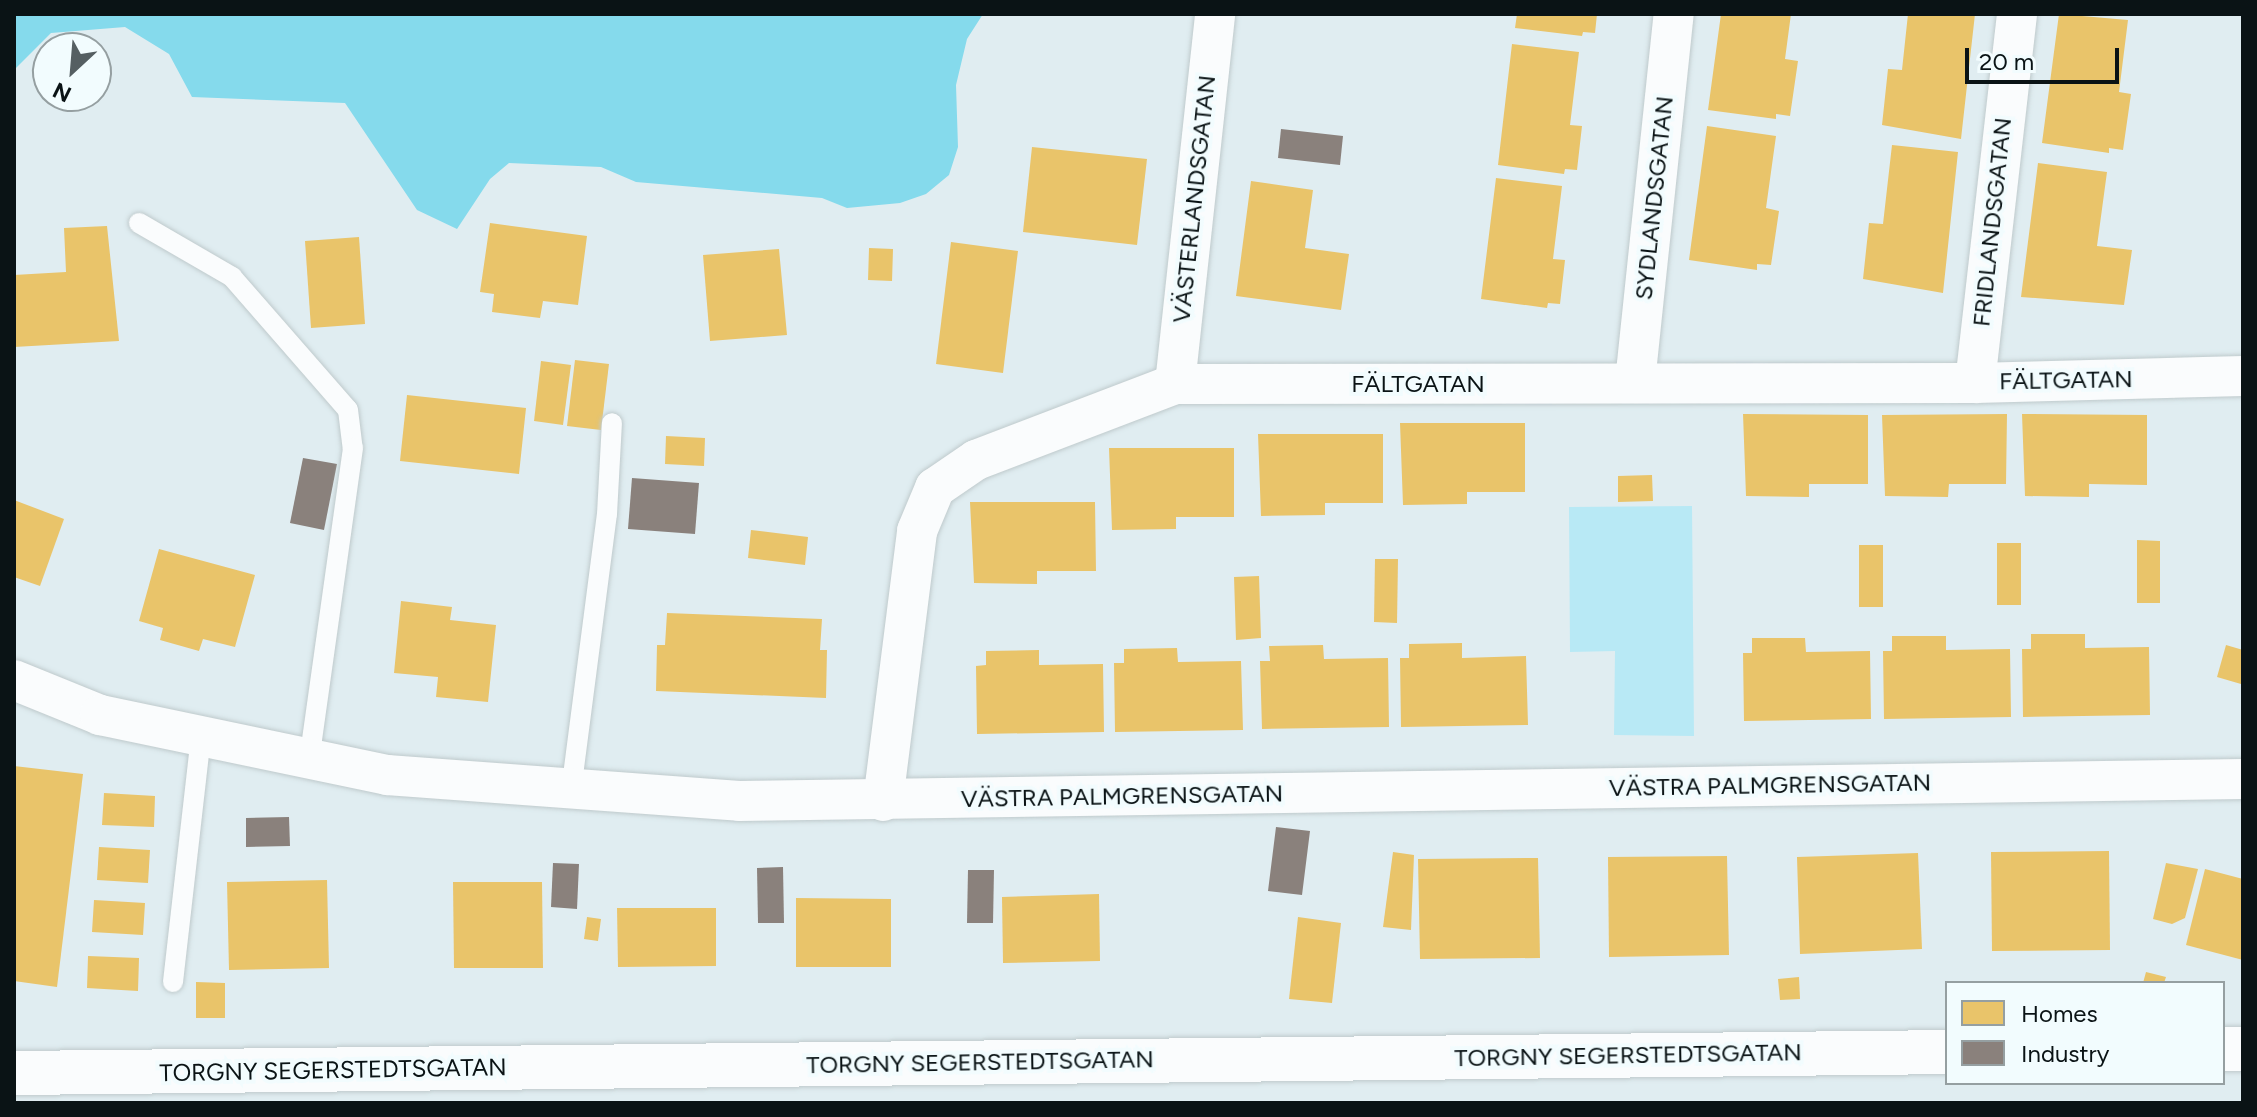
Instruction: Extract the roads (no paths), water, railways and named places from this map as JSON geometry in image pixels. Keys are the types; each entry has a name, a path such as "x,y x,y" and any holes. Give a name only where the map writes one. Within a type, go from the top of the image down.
{"street":[{"name":"VÄSTERLANDSGATAN","path":"1175,384 1215,14"},
{"name":"SYDLANDSGATAN","path":"1635,382 1674,14"},
{"name":"FRIDLANDSGATAN","path":"1975,383 2017,14"},
{"name":"FÄLTGATAN","path":"883,801 917,531 935,488 976,460 1175,384 1975,383 2243,376"},
{"name":"VÄSTRA PALMGRENSGATAN","path":"14,680 100,715 387,775 571,791 739,801 2243,779"},
{"name":"TORGNY SEGERSTEDTSGATAN","path":"14,1073 1945,1052"}],"lane":[{"path":"139,223 232,277 348,410 353,448 309,761"},
{"path":"571,791 607,514 612,423"},
{"path":"173,982 201,737"}]}
